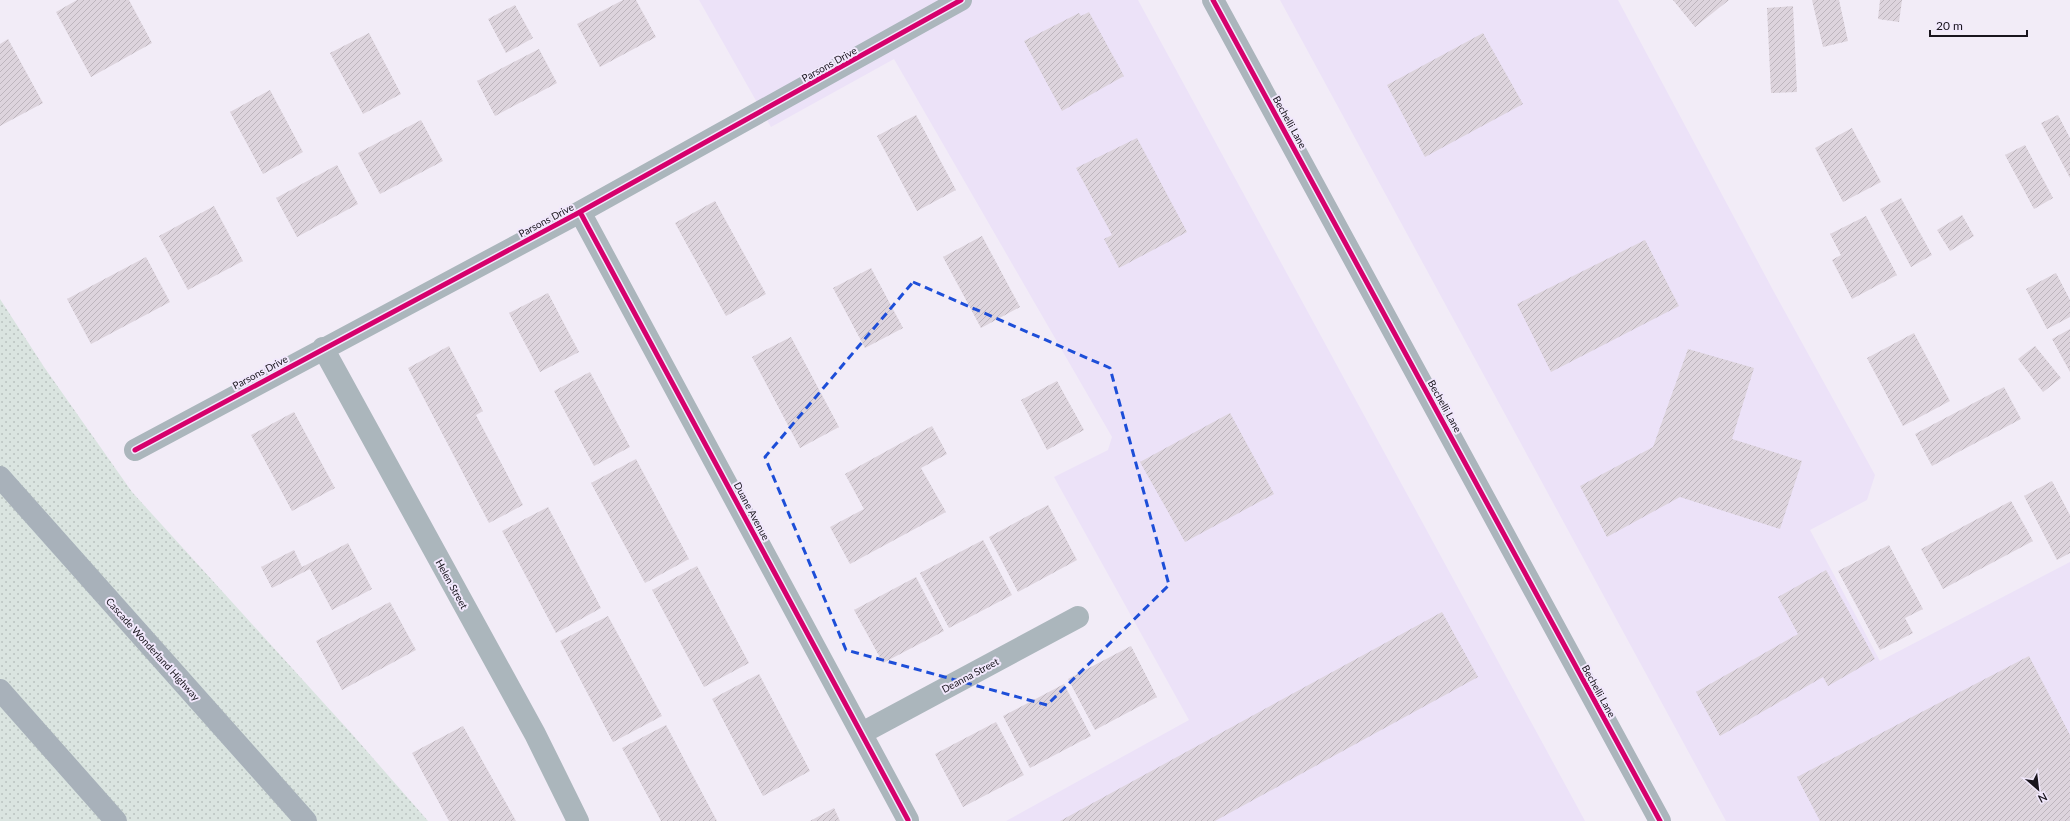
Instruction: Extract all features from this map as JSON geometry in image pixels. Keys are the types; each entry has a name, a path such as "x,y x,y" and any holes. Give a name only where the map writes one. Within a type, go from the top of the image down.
{"highway":[{"name":"Cascade Wonderland Highway","path":"0,477 306,821"},
{"path":"0,690 116,821"}],"main road":[{"name":"Bechelli Lane","path":"1213,0 1660,821"}],"street":[{"name":"Parsons Drive","path":"136,450 323,348 580,212 962,0"},
{"name":"Duane Avenue","path":"580,212 908,820"},
{"name":"Helen Street","path":"323,348 535,734 578,821"},
{"name":"Deanna Street","path":"862,733 1078,617"}],"highlighted area":[{"path":"913,282 1110,368 1169,585 1047,705 846,650 765,457"}],"shaded area":[{"path":"699,0 1138,0 1585,821 1006,821 1189,720 1054,477 1108,450 1112,437 894,59 771,127"},
{"path":"1280,0 1618,0 1774,292 1875,475 1867,500 1810,530 1880,661 2070,562 2070,821 1726,821"},
{"path":"0,299 44,367 132,492 351,733 428,821 0,821"}],"building":[{"path":"77,0 129,0 152,43 91,77 56,12"},
{"path":"623,0 636,0 656,37 600,67 577,24"},
{"path":"1673,0 1729,0 1695,27"},
{"path":"1812,0 1839,0 1848,41 1823,47"},
{"path":"1880,0 1902,0 1899,22 1878,19"},
{"path":"515,5 533,38 506,53 488,19"},
{"path":"1793,6 1797,92 1771,93 1767,8"},
{"path":"1089,12 1124,76 1062,111 1024,41 1079,13 1081,16"},
{"path":"369,33 401,94 363,114 330,53"},
{"path":"1483,33 1523,104 1425,157 1387,85"},
{"path":"8,39 43,103 0,126 0,44"},
{"path":"539,49 557,83 495,116 477,81"},
{"path":"270,90 303,152 263,174 230,112"},
{"path":"916,115 956,190 917,211 877,136"},
{"path":"2058,115 2070,138 2070,178 2041,123"},
{"path":"421,120 443,161 380,194 358,153"},
{"path":"1852,128 1881,182 1843,202 1815,148"},
{"path":"1137,138 1187,232 1119,268 1104,239 1112,235 1076,168"},
{"path":"2025,145 2053,198 2034,209 2005,155"},
{"path":"337,165 358,204 297,237 276,198"},
{"path":"1901,198 1932,255 1911,267 1880,209"},
{"path":"715,201 766,294 726,316 675,223"},
{"path":"214,206 243,261 188,290 159,236"},
{"path":"1962,215 1974,236 1950,251 1937,230"},
{"path":"1866,216 1897,275 1852,299 1832,260 1841,255 1830,234"},
{"path":"982,236 1020,307 981,328 943,257"},
{"path":"1645,240 1679,306 1551,372 1517,304"},
{"path":"146,257 170,302 91,344 67,299"},
{"path":"871,268 903,328 865,348 833,288"},
{"path":"2056,273 2070,300 2070,317 2047,329 2026,289"},
{"path":"548,293 579,352 540,372 509,313"},
{"path":"2070,329 2070,372 2052,339"},
{"path":"1914,333 1950,401 1903,426 1867,358"},
{"path":"791,337 839,427 800,448 752,357"},
{"path":"449,346 483,411 476,415 523,505 489,523 408,368"},
{"path":"2035,346 2061,378 2043,392 2018,359"},
{"path":"1688,349 1754,368 1732,439 1802,461 1780,529 1680,497 1607,537 1580,486 1653,447"},
{"path":"590,372 630,447 594,466 554,391"},
{"path":"1057,381 1084,430 1047,450 1021,400"},
{"path":"2004,387 2021,419 1932,466 1915,434"},
{"path":"294,412 335,488 292,511 251,435"},
{"path":"1230,413 1274,494 1185,542 1140,462"},
{"path":"932,426 947,454 921,468 946,512 850,564 830,527 864,509 845,474"},
{"path":"636,459 689,559 645,583 591,483"},
{"path":"2052,481 2070,515 2070,553 2057,560 2024,496"},
{"path":"2011,501 2033,541 1943,589 1921,549"},
{"path":"1048,505 1077,560 1018,592 989,537"},
{"path":"548,507 601,608 556,633 502,531"},
{"path":"983,540 1012,595 949,628 920,573"},
{"path":"348,543 372,589 332,610 310,569 272,588 261,567 294,550 302,567"},
{"path":"1889,545 1923,609 1905,618 1913,633 1880,650 1838,571"},
{"path":"697,566 749,663 704,687 652,590"},
{"path":"1826,570 1875,659 1828,686 1823,677 1720,736 1696,692 1798,634 1778,597"},
{"path":"916,577 944,631 883,663 854,610"},
{"path":"390,602 416,650 342,690 316,641"},
{"path":"1442,612 1478,677 1215,821 1060,821"},
{"path":"608,616 662,716 613,742 560,641"},
{"path":"1131,646 1157,697 1095,730 1068,679"},
{"path":"2029,656 2070,735 2070,821 1820,821 1797,777"},
{"path":"759,674 810,771 763,796 712,699"},
{"path":"1064,684 1091,736 1030,768 1003,716"},
{"path":"996,722 1024,775 963,807 935,754"},
{"path":"666,725 717,821 661,821 622,748"},
{"path":"463,726 516,821 449,821 412,753"},
{"path":"834,808 840,821 810,821"}],"cycle path":[{"path":"135,450 580,212 961,0"},
{"path":"1213,0 1660,821"},
{"path":"580,212 908,820"}]}
